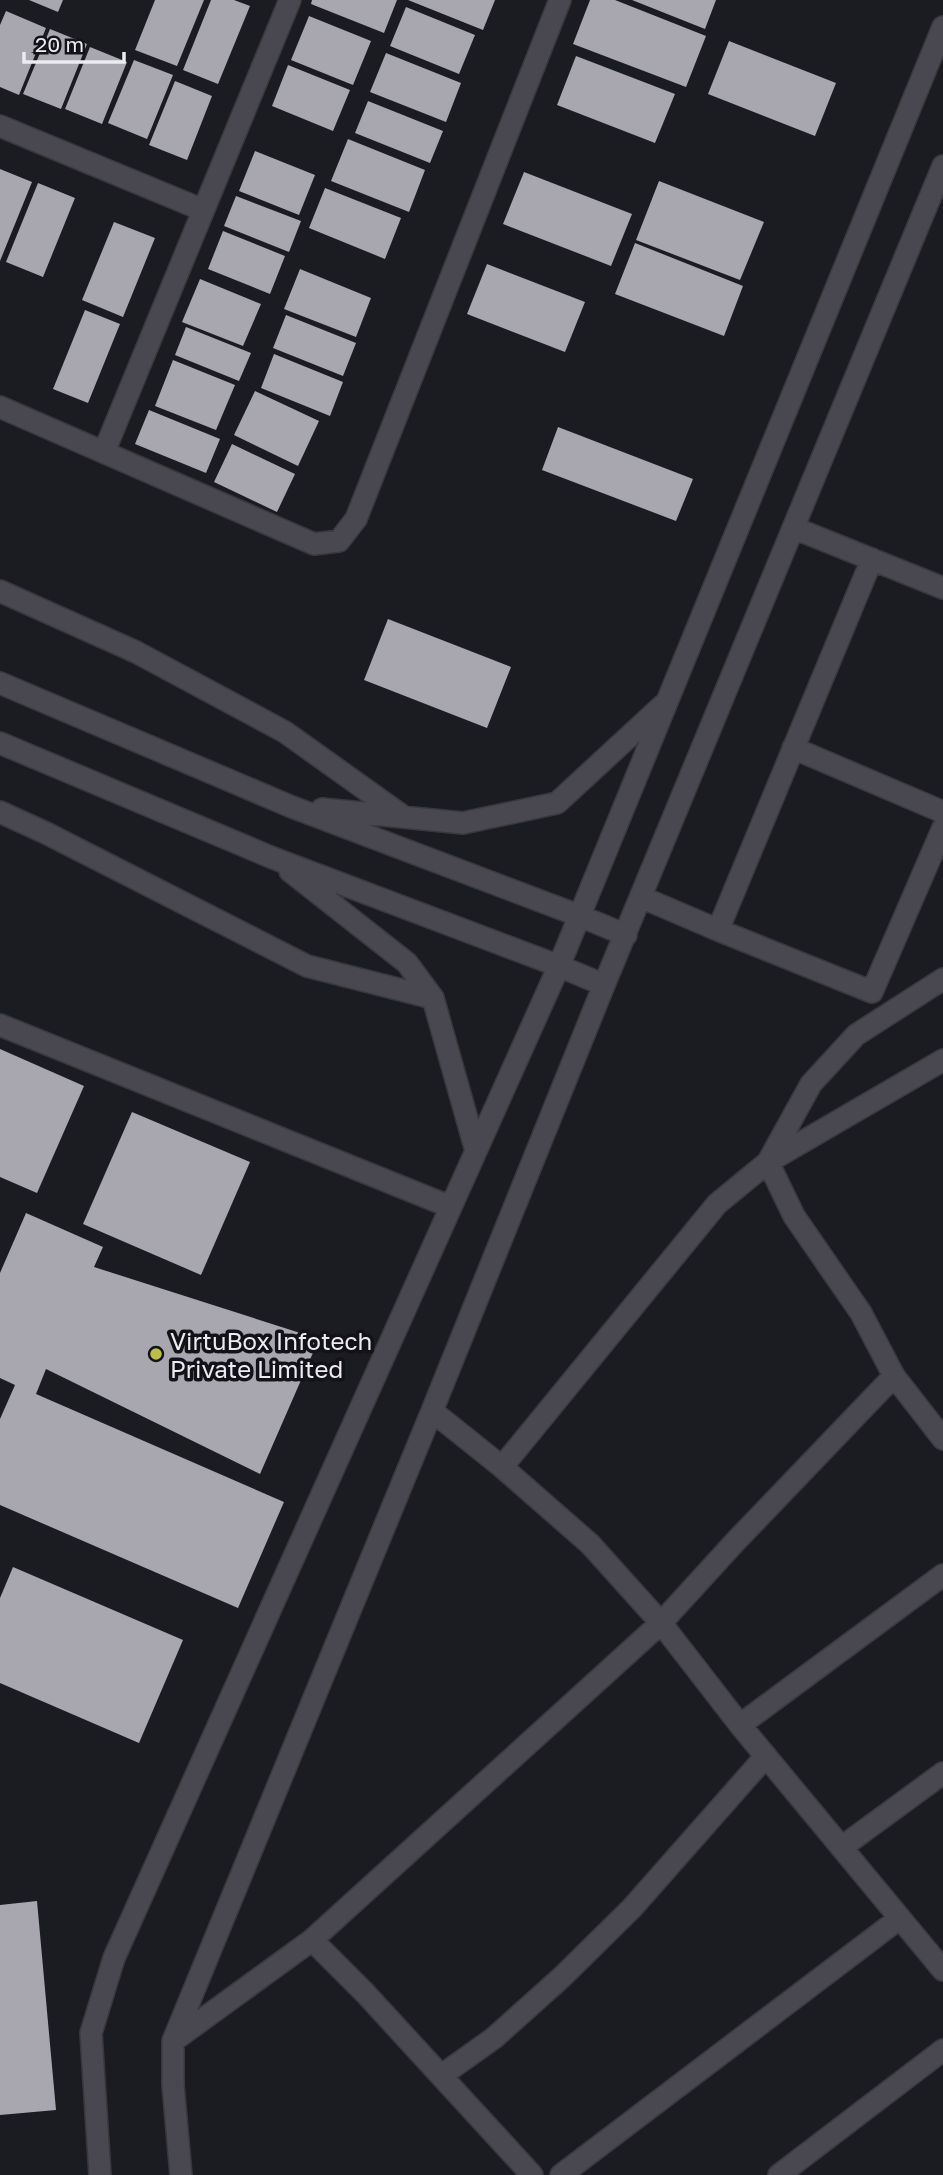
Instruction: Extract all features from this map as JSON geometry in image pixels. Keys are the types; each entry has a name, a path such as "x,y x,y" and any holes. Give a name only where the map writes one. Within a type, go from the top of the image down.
{"street":[{"path":"104,452 290,0"},
{"path":"0,407 314,544 339,541 356,519 560,0"},
{"path":"100,2175 91,2033 114,1958 559,966 943,27"},
{"path":"0,126 203,210"},
{"path":"181,2175 173,2085 173,2041 604,985 943,166"},
{"path":"794,528 943,587"},
{"path":"718,930 872,559"},
{"path":"0,591 136,652 285,732 404,817"},
{"path":"0,683 292,807 580,915 626,935"},
{"path":"292,807 463,824 557,803 667,702"},
{"path":"0,743 273,858 604,985"},
{"path":"793,748 943,812"},
{"path":"0,812 307,966 433,998"},
{"path":"641,897 872,992 943,828"},
{"path":"273,858 407,963 433,998 476,1151"},
{"path":"768,1161 811,1084 856,1035 943,979"},
{"path":"0,1026 451,1207"},
{"path":"502,1467 718,1204 768,1161 943,1060"},
{"path":"768,1161 794,1216 861,1313 894,1376 943,1439"},
{"path":"173,2041 312,1940 661,1622 894,1376"},
{"path":"432,1411 502,1467 590,1544 661,1622 740,1725 943,1970"},
{"path":"740,1725 943,1575"},
{"path":"442,2075 494,2038 562,1977 632,1908 766,1756"},
{"path":"842,1847 943,1773"},
{"path":"561,2175 900,1918"},
{"path":"312,1940 442,2075 532,2175"},
{"path":"779,2175 943,2050"}],"building":[{"path":"29,0 63,0 58,12"},
{"path":"155,0 204,0 177,66 135,50"},
{"path":"211,0 234,0 250,6 218,84 183,70"},
{"path":"312,0 397,0 384,33 311,4"},
{"path":"408,0 495,0 483,30"},
{"path":"590,0 615,0 706,36 686,87 573,44"},
{"path":"632,0 716,0 705,29"},
{"path":"406,7 475,35 459,74 390,46"},
{"path":"6,11 46,28 19,95 0,87 0,25"},
{"path":"309,16 371,41 353,85 291,60"},
{"path":"50,29 87,44 61,109 23,94"},
{"path":"729,41 836,83 815,136 708,94"},
{"path":"90,47 127,62 102,124 65,109"},
{"path":"386,53 461,83 446,122 370,92"},
{"path":"576,56 675,94 655,143 557,105"},
{"path":"134,60 173,75 147,139 108,123"},
{"path":"288,65 350,90 333,131 272,106"},
{"path":"175,81 212,96 187,160 149,145"},
{"path":"368,101 443,131 430,163 355,133"},
{"path":"348,139 425,170 409,212 331,181"},
{"path":"255,151 315,175 299,215 239,191"},
{"path":"0,169 32,182 0,261"},
{"path":"524,172 632,214 611,266 503,224"},
{"path":"659,181 764,222 740,280 636,240"},
{"path":"38,183 75,198 43,277 6,262"},
{"path":"325,188 401,218 385,259 309,228"},
{"path":"236,196 301,221 289,252 224,226"},
{"path":"114,222 155,238 123,317 82,300"},
{"path":"223,231 285,256 270,294 208,269"},
{"path":"635,243 743,286 724,336 615,294"},
{"path":"487,264 585,302 565,352 467,314"},
{"path":"300,269 371,298 356,337 284,309"},
{"path":"200,279 261,304 243,346 182,322"},
{"path":"85,310 120,324 88,403 53,389"},
{"path":"286,315 356,343 343,376 273,348"},
{"path":"186,327 251,353 239,381 175,355"},
{"path":"274,354 343,382 330,416 261,388"},
{"path":"173,360 235,385 216,430 155,406"},
{"path":"255,391 319,421 298,466 234,435"},
{"path":"149,410 220,439 206,473 135,444"},
{"path":"558,427 693,479 676,521 542,470"},
{"path":"232,444 295,474 277,512 214,482"},
{"path":"388,619 511,667 487,728 364,680"},
{"path":"0,1049 84,1086 37,1193 0,1177"},
{"path":"132,1112 250,1162 201,1275 83,1224"},
{"path":"26,1213 103,1247 94,1267 319,1339 260,1474 46,1369 36,1394 284,1502 238,1608 0,1505 0,1419 15,1385 0,1378 0,1273"},
{"path":"13,1567 183,1640 139,1743 0,1683 0,1598"},
{"path":"37,1901 56,2110 0,2115 0,1905"}],"place":[{"name":"VirtuBox Infotech Private Limited","path":"156,1354"}]}
